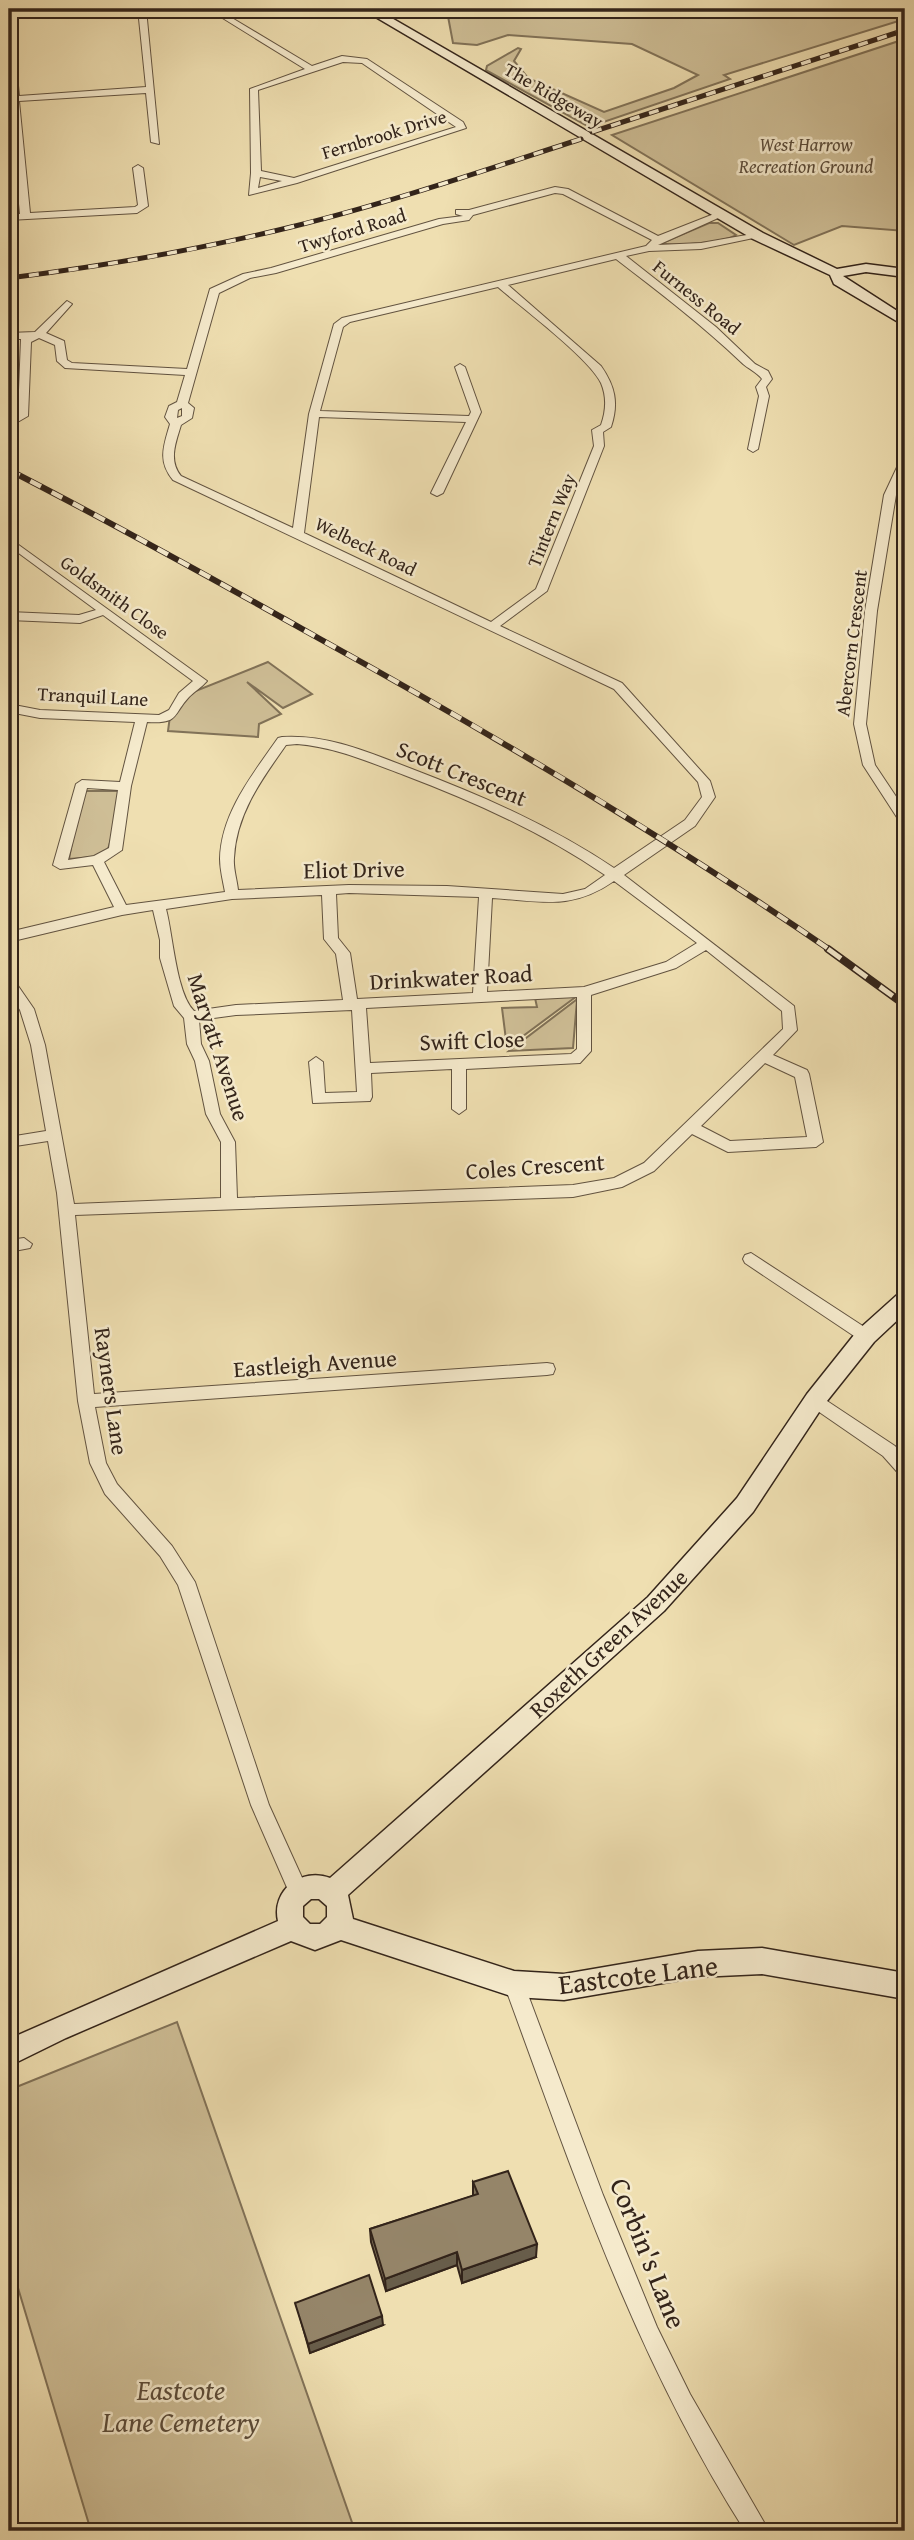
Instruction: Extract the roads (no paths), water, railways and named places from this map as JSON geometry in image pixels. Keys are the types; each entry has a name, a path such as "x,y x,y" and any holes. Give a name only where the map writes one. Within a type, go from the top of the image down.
{"street":[{"path":"142,9 148,90 156,142"},
{"path":"212,9 311,69"},
{"path":"225,17 253,9"},
{"name":"The Ridgeway","path":"368,9 758,236 835,273 839,281 905,321"},
{"path":"9,34 14,156 25,216"},
{"name":"Fernbrook Drive","path":"342,59 364,61 460,124 461,128 252,192 256,173 252,92 258,86 342,59"},
{"path":"12,99 148,90"},
{"path":"9,217 137,210 143,206 138,168"},
{"name":"Fernbrook Drive","path":"256,173 294,181"},
{"name":"Twyford Road","path":"298,534 177,478 169,470 166,460 176,423 187,418 189,408 182,404 211,297 223,287 269,277 273,271 442,221 453,222 466,218 469,213 555,190 565,191 658,240"},
{"name":"Welbeck Road","path":"649,248 658,240 722,214"},
{"name":"Welbeck Road","path":"614,876 690,822 709,797 704,781 618,686 298,534 291,512 338,326 346,320 649,248 701,246 758,236"},
{"name":"Furness Road","path":"619,256 712,330 751,366 748,370 749,379 761,387 764,396 753,449"},
{"path":"835,273 866,268 905,273"},
{"name":"Tintern Way","path":"491,626 541,591 600,444 611,436 612,433 606,427 613,400 607,382 597,368 501,284"},
{"path":"9,424 23,416 26,344 67,304"},
{"path":"9,337 35,335 60,343 62,361 69,366 191,372"},
{"path":"9,358 26,358"},
{"path":"437,493 476,407 460,367"},
{"path":"314,414 472,419"},
{"name":"Abercorn Crescent","path":"905,463 890,495 871,611 860,724 869,765 905,819"},
{"path":"263,519 291,512"},
{"name":"Goldsmith Close","path":"9,541 201,681"},
{"path":"9,616 80,619 105,611"},
{"name":"Tranquil Lane","path":"9,708 40,714 142,719 170,716 183,696 201,681"},
{"path":"125,786 82,784 60,865 97,860 115,850 125,786 142,719"},
{"name":"Scott Crescent","path":"233,895 227,858 234,825 246,793 282,741 301,739 326,744 405,771 524,820 614,876"},
{"path":"97,860 122,910"},
{"name":"Eliot Drive","path":"9,937 122,910 233,895 329,889 486,892 562,898 589,892 614,876"},
{"name":"Coles Crescent","path":"67,1210 573,1191 617,1183 649,1167 790,1030 789,1010 614,876"},
{"path":"316,1062 318,1098 365,1097 355,1005 343,953 331,939 329,889"},
{"path":"480,998 486,892"},
{"name":"Maryatt Avenue","path":"159,905 167,940 167,958 181,1006 191,1016 194,1044 202,1061 213,1114 228,1142 229,1203"},
{"name":"Drinkwater Road","path":"191,1016 236,1010 584,992 671,965 705,945"},
{"name":"Rayners Lane","path":"9,983 27,1009 54,1135 67,1210 86,1401 98,1463 111,1489 166,1551 186,1582 260,1805 299,1893"},
{"name":"Swift Close","path":"363,1068 575,1059 584,1051 584,992"},
{"path":"691,1127 727,1147 816,1142 802,1074 764,1057"},
{"path":"459,1063 459,1109"},
{"path":"905,1085 905,1097"},
{"path":"9,1142 54,1135"},
{"path":"751,1259 866,1336"},
{"name":"Roxeth Green Avenue","path":"333,1892 656,1604 745,1504 815,1400 866,1336 905,1301"},
{"name":"Eastleigh Avenue","path":"86,1401 547,1369"},
{"path":"815,1400 889,1451 905,1469"},
{"path":"320,1887 333,1892 341,1905 342,1914 337,1926 316,1937 304,1935 294,1927 289,1910 299,1893 320,1887"},
{"name":"Eastcote Lane","path":"337,1926 514,1984 564,1987 698,1964 762,1961 905,1986"},
{"path":"9,2053 56,2029 294,1927"},
{"name":"Corbin's Lane","path":"514,1984 634,2306 731,2492 758,2531"}],"railway":[{"path":"592,132 905,30"},
{"path":"9,278 151,257 291,227 401,197 581,139"},
{"path":"9,470 204,574 515,750 706,867 830,950"},
{"path":"828,949 905,1005"}],"park label":[{"name":"West Harrow Recreation Ground","path":"806,155"},
{"name":"Eastcote Lane Cemetery","path":"181,2405"}]}
